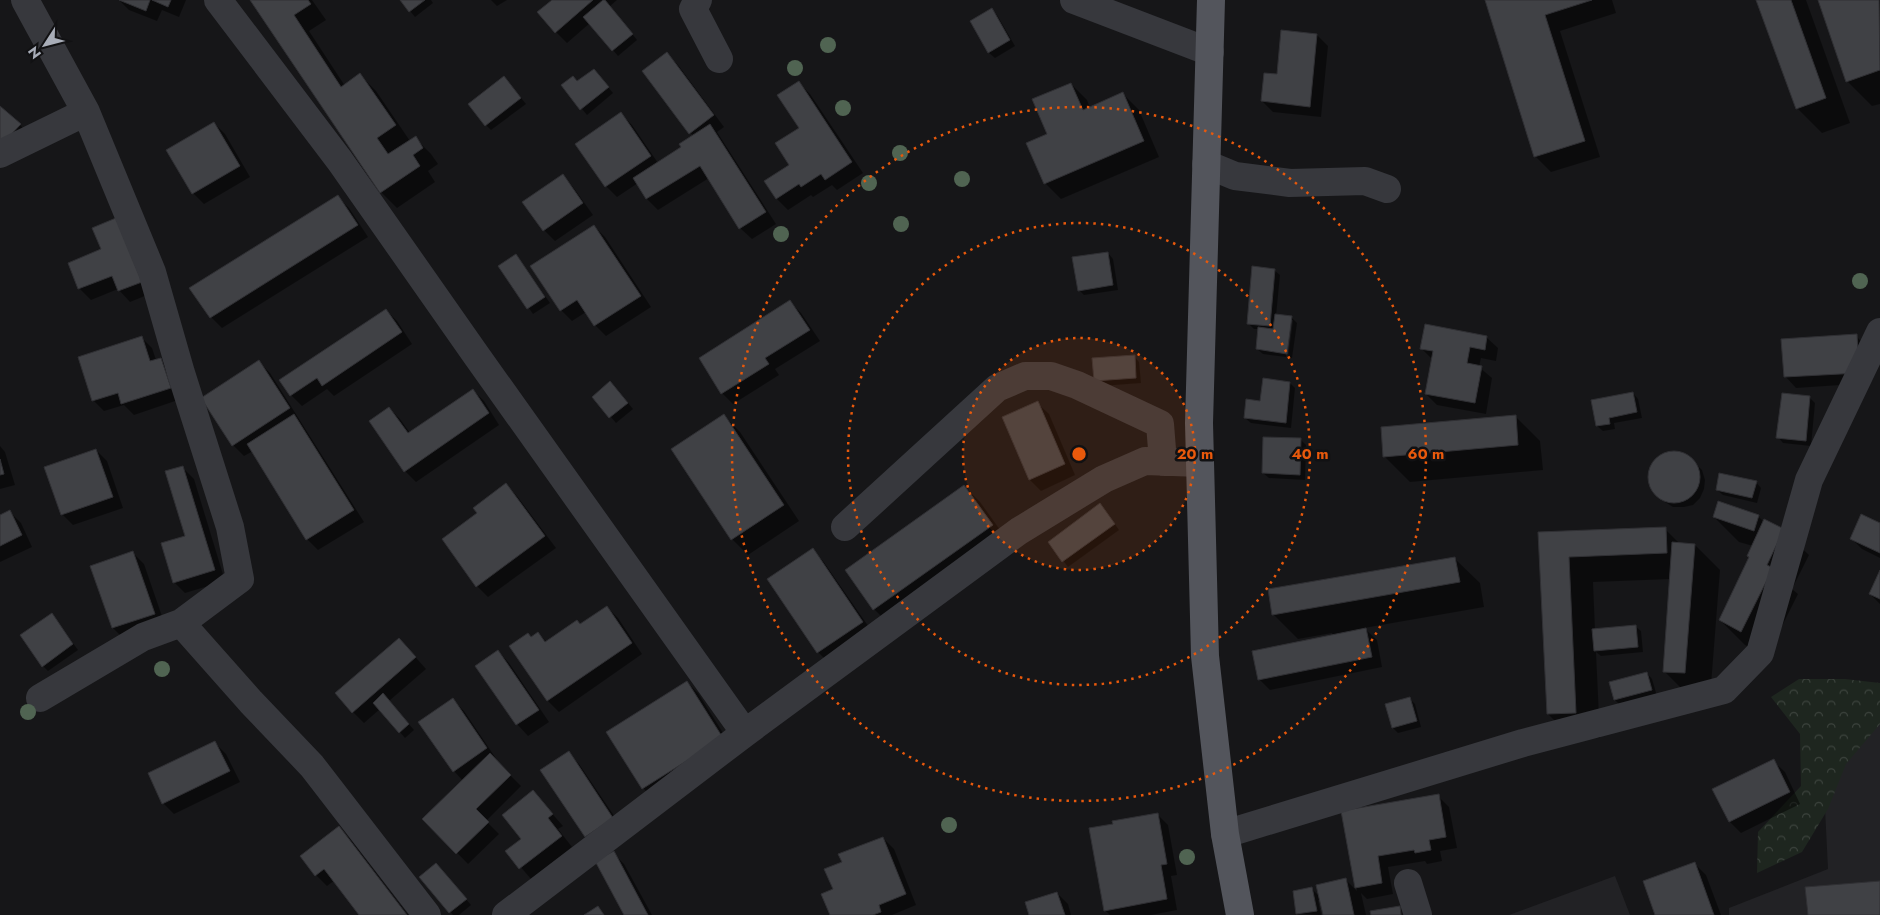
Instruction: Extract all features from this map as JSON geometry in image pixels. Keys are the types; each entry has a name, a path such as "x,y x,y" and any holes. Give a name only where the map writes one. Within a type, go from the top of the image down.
{"main road":[{"path":"1211,0 1199,423 1205,656 1225,834 1240,915"}],"street":[{"path":"25,0 82,105 152,272 181,374 230,527 240,579 180,623 143,637 40,698"},
{"path":"218,0 340,161 481,363 745,733"},
{"path":"698,0 693,9 719,59"},
{"path":"1074,0 1210,52"},
{"path":"0,154 82,105"},
{"path":"1206,164 1235,176 1290,183 1365,181 1387,189"},
{"path":"1225,834 1523,742 1724,690 1760,653 1809,480 1880,332"},
{"path":"845,527 997,388 1024,376 1051,376 1077,385 1160,424 1164,462"},
{"path":"506,915 745,733 1019,531 1104,479 1146,461 1200,464"},
{"path":"180,623 312,766 427,915"},
{"path":"1408,883 1418,915"}],"shaded area":[{"path":"1880,719 1880,915 1729,915 1729,908 1828,869 1821,727"},
{"path":"1615,876 1630,915 1509,915"}],"green space":[{"path":"1799,679 1845,679 1880,683 1880,724 1846,764 1828,809 1802,852 1757,873 1758,832 1801,786 1800,734 1771,697"}],"building":[{"path":"119,0 150,0 146,11"},
{"path":"152,0 171,0 168,7"},
{"path":"250,0 308,0 311,4 294,15 341,87 360,73 396,125 377,138 388,154 416,136 423,148 413,155 420,166 380,193"},
{"path":"400,0 425,0 409,12"},
{"path":"552,0 593,0 555,33 537,12"},
{"path":"603,0 633,34 612,51 583,17"},
{"path":"1485,0 1592,0 1545,15 1585,141 1534,157"},
{"path":"1756,0 1791,0 1826,98 1796,109"},
{"path":"1818,0 1879,0 1880,70 1846,82"},
{"path":"992,8 1010,40 988,53 970,21"},
{"path":"1281,30 1317,34 1310,107 1261,101 1264,73 1277,74"},
{"path":"667,52 714,115 689,134 642,71"},
{"path":"594,69 609,87 580,110 561,85 573,76 577,81"},
{"path":"504,76 521,98 485,126 468,104"},
{"path":"799,81 852,162 825,180 821,174 801,187 799,184 776,199 764,181 789,165 775,143 799,128 777,95"},
{"path":"1071,83 1083,110 1123,92 1144,141 1044,184 1026,143 1047,134 1032,99"},
{"path":"0,106 21,124 3,143 0,141"},
{"path":"621,112 651,156 605,187 575,144"},
{"path":"214,122 240,166 192,194 166,150"},
{"path":"710,124 766,212 739,229 700,166 646,199 633,178 681,147 679,144"},
{"path":"563,174 583,203 543,231 522,202"},
{"path":"338,195 358,225 210,318 189,288"},
{"path":"116,218 142,282 118,291 112,276 78,289 68,263 101,249 92,228"},
{"path":"594,225 641,296 594,326 577,300 560,311 530,266"},
{"path":"1108,252 1113,285 1078,291 1072,257"},
{"path":"516,254 545,297 527,309 498,266"},
{"path":"1252,266 1275,269 1270,326 1247,324"},
{"path":"790,300 810,330 765,358 769,364 721,394 699,358"},
{"path":"386,309 402,332 322,386 317,378 290,396 279,380"},
{"path":"1275,314 1292,316 1287,354 1256,349 1258,327 1273,329"},
{"path":"1425,324 1487,336 1485,350 1470,347 1467,363 1482,366 1475,403 1425,394 1433,351 1420,349"},
{"path":"1857,334 1859,373 1784,377 1781,339"},
{"path":"142,336 150,361 161,358 171,388 121,404 118,393 92,401 78,357"},
{"path":"1135,355 1136,378 1094,381 1092,358"},
{"path":"259,360 290,408 232,446 201,398"},
{"path":"1263,378 1290,382 1286,423 1244,418 1246,399 1260,401"},
{"path":"610,381 628,403 609,418 592,397"},
{"path":"473,389 489,413 404,472 369,421 389,407 408,433"},
{"path":"1633,392 1637,412 1609,418 1610,424 1596,426 1591,400"},
{"path":"1782,393 1810,396 1806,441 1776,438"},
{"path":"1038,401 1065,464 1029,480 1002,417"},
{"path":"294,414 354,510 306,540 247,444"},
{"path":"724,414 784,505 731,540 671,449"},
{"path":"1516,415 1518,445 1383,457 1381,427"},
{"path":"1263,437 1301,438 1300,475 1262,473"},
{"path":"96,449 113,497 61,515 44,467"},
{"path":"1669,451 1679,451 1688,455 1696,463 1700,477 1696,491 1688,499 1679,503 1669,503 1660,499 1652,491 1648,482 1648,472 1652,463 1660,455"},
{"path":"0,459 4,474 0,475"},
{"path":"183,466 215,570 173,583 161,543 185,536 165,471"},
{"path":"1719,473 1757,481 1752,498 1716,490"},
{"path":"506,483 545,536 476,587 442,539 477,513 473,508"},
{"path":"964,485 993,525 873,610 845,570"},
{"path":"1718,501 1759,515 1754,531 1713,517"},
{"path":"1100,503 1115,524 1062,562 1048,542"},
{"path":"10,510 22,535 0,546 0,515"},
{"path":"1861,514 1880,523 1880,553 1850,539"},
{"path":"1764,519 1784,529 1767,565 1773,568 1741,632 1719,620 1749,557 1747,556"},
{"path":"1666,527 1667,553 1569,557 1576,713 1547,714 1538,532"},
{"path":"1672,542 1695,544 1685,673 1663,672"},
{"path":"813,548 863,622 817,653 767,579"},
{"path":"133,551 155,614 112,628 90,566"},
{"path":"1455,557 1460,582 1272,615 1268,589"},
{"path":"1880,570 1880,599 1869,594"},
{"path":"607,606 632,643 547,701 509,646 528,633 531,637 538,632 545,642 577,620 580,624"},
{"path":"52,613 73,644 42,667 20,635"},
{"path":"1636,625 1638,647 1594,651 1592,629"},
{"path":"1366,628 1372,657 1258,680 1252,651"},
{"path":"399,638 416,657 352,713 335,693"},
{"path":"498,650 539,710 516,725 475,666"},
{"path":"1647,672 1652,690 1614,700 1609,682"},
{"path":"687,681 723,738 642,789 606,732"},
{"path":"383,693 409,724 399,733 373,703"},
{"path":"1410,697 1417,721 1392,728 1385,704"},
{"path":"453,698 487,748 453,772 418,722"},
{"path":"215,741 230,771 162,804 148,773"},
{"path":"569,751 613,818 585,837 540,770"},
{"path":"490,753 511,775 476,809 489,822 456,854 422,819"},
{"path":"1774,759 1790,792 1729,822 1712,789"},
{"path":"533,790 553,814 548,818 562,836 519,869 505,851 521,839 502,815"},
{"path":"1439,794 1446,837 1429,840 1431,850 1415,853 1414,850 1378,856 1382,883 1355,888 1341,811"},
{"path":"1158,813 1167,864 1161,865 1167,899 1104,911 1089,828 1113,824 1112,821"},
{"path":"339,826 407,915 359,915 324,869 315,876 300,856"},
{"path":"883,837 906,894 879,905 881,912 873,915 830,915 821,894 833,889 824,869 842,862 838,854"},
{"path":"614,851 648,915 624,915 595,861"},
{"path":"1695,862 1714,915 1655,915 1643,881"},
{"path":"436,863 467,899 449,913 419,877"},
{"path":"1346,878 1354,915 1323,915 1316,885"},
{"path":"1880,881 1880,915 1808,915 1805,887"},
{"path":"1312,887 1317,911 1296,914 1293,891"},
{"path":"1057,892 1065,915 1029,915 1025,902"},
{"path":"598,906 604,915 584,915"},
{"path":"1400,906 1401,915 1371,915 1370,911"}]}
